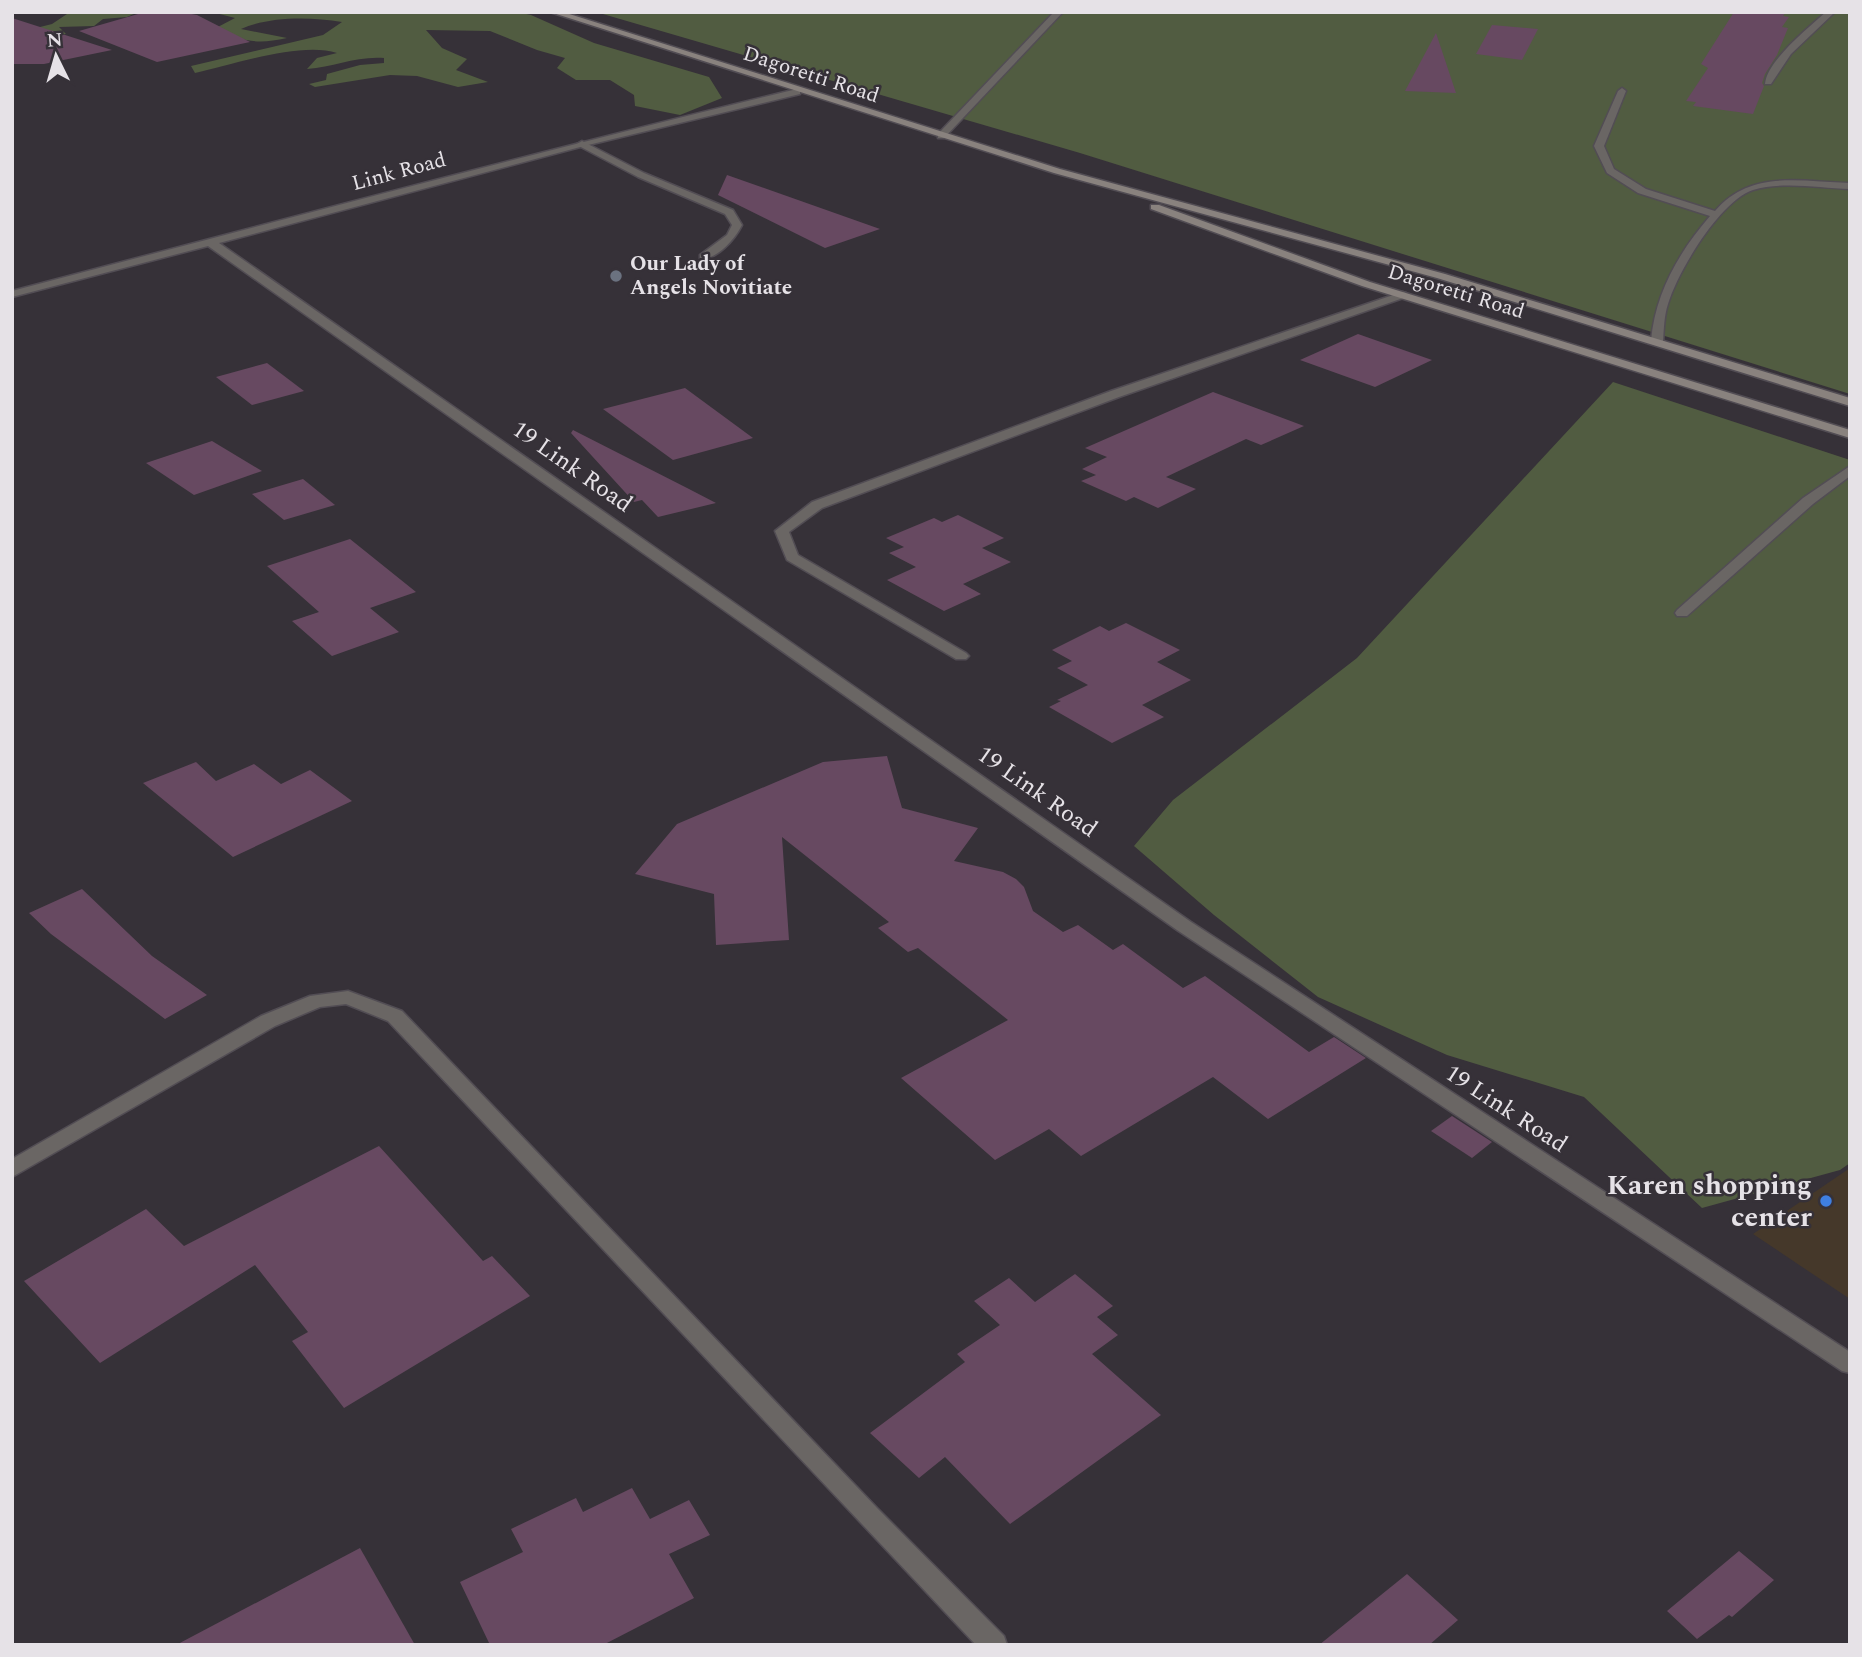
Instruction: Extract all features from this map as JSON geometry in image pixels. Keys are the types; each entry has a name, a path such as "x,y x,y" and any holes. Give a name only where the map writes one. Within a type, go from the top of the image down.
{"main road":[{"name":"Dagoretti Road","path":"561,13 797,92 941,136 1057,171 1441,275 1850,402"},
{"name":"Dagoretti Road","path":"1057,171 1366,284 1850,434"},
{"path":"1400,294 1393,277 1411,272 1441,275"}],"street":[{"path":"941,136 1059,12"},
{"path":"1768,82 1780,60 1796,41 1831,12"},
{"path":"1622,91 1599,146 1610,171 1642,191 1717,215"},
{"name":"Link Road","path":"12,294 582,144 797,92"},
{"path":"582,144 641,175 729,212 737,225 731,237 704,257"},
{"path":"1657,341 1662,303 1678,267 1717,215 1738,194 1768,185 1850,186"},
{"name":"19 Link Road","path":"209,242 1184,926 1850,1364"},
{"path":"961,656 863,601 792,556 782,531 817,505 1115,394 1400,294"},
{"path":"1682,613 1768,540 1808,501 1850,470"},
{"path":"12,1169 268,1021 317,1001 348,997 395,1016 993,1645"}],"shaded area":[{"name":"Karen shopping center","path":"1850,1168 1850,1299 1753,1234"}],"green space":[{"path":"70,12 138,12 127,17 103,19 94,26 59,27 66,34 44,37 12,34 52,24"},
{"path":"212,12 517,12 531,15 594,43 709,77 722,98 680,115 635,106 634,95 610,80 576,80 557,68 565,58 490,31 426,30 442,48 467,59 456,70 488,82 458,87 417,76 390,75 315,87 309,84 326,80 327,74 360,65 384,63 384,58 374,58 307,69 317,58 337,53 322,50 286,52 195,73 191,66 323,35 342,22 291,19 265,22 241,29 287,38 258,41 242,39 214,29 235,18"},
{"path":"596,12 1850,12 1850,394 1080,153"},
{"path":"1613,382 1850,460 1850,1163 1840,1170 1702,1208 1584,1097 1447,1055 1318,997 1214,915 1134,846 1173,800 1357,658"}],"building":[{"path":"145,12 197,15 250,42 157,62 79,31"},
{"path":"1734,12 1786,12 1783,16 1789,17 1782,27 1788,28 1777,55 1765,74 1762,83 1764,86 1753,114 1693,106 1696,102 1686,101 1708,68 1701,64"},
{"path":"12,18 112,50 44,64 12,64"},
{"path":"1492,25 1538,29 1522,60 1476,54"},
{"path":"1436,33 1456,93 1405,91"},
{"path":"727,175 880,229 825,248 718,195"},
{"path":"1358,334 1432,360 1375,387 1300,360"},
{"path":"267,363 304,391 252,405 216,377"},
{"path":"685,388 753,438 673,460 603,409"},
{"path":"1213,392 1304,426 1261,445 1246,439 1166,477 1196,489 1158,508 1134,497 1126,501 1081,481 1096,475 1082,469 1107,457 1085,448"},
{"path":"573,430 716,503 658,517 642,500 634,502 571,433"},
{"path":"212,441 262,471 194,495 146,463"},
{"path":"303,479 335,505 284,520 252,494"},
{"path":"958,515 1004,538 982,548 1011,562 963,584 981,594 944,611 887,580 916,567 889,553 904,547 886,538 934,518 942,522"},
{"path":"350,539 416,592 370,608 399,632 332,656 292,621 319,612 267,566"},
{"path":"1126,623 1180,650 1157,662 1191,680 1142,705 1164,717 1112,743 1049,707 1061,701 1057,700 1088,685 1057,668 1072,661 1052,650 1100,626 1109,631"},
{"path":"887,756 902,808 978,828 954,861 1003,872 1016,879 1024,887 1033,911 1063,932 1078,925 1113,950 1123,944 1183,988 1205,976 1309,1052 1334,1037 1366,1058 1268,1119 1213,1077 1081,1156 1049,1129 995,1160 901,1078 1008,1020 918,948 908,952 878,928 889,922 782,837 789,940 716,945 714,894 635,874 677,824 823,762"},
{"path":"196,762 216,781 254,764 281,784 310,770 352,801 233,857 143,783"},
{"path":"82,889 152,956 207,995 165,1019 51,934 29,913"},
{"path":"1452,1116 1492,1142 1472,1158 1431,1131"},
{"path":"379,1146 483,1261 492,1256 530,1296 344,1408 292,1341 308,1332 255,1265 100,1363 24,1281 146,1209 184,1246"},
{"path":"1075,1274 1113,1306 1097,1317 1118,1335 1092,1354 1161,1415 1010,1524 945,1457 919,1478 870,1433 965,1362 957,1354 1000,1325 974,1301 1009,1278 1035,1302"},
{"path":"632,1488 650,1519 689,1500 710,1535 669,1554 694,1598 603,1645 490,1645 460,1582 523,1552 511,1529 576,1498 583,1512"},
{"path":"360,1548 415,1645 176,1645"},
{"path":"1739,1551 1774,1580 1732,1617 1729,1615 1697,1639 1667,1611"},
{"path":"1407,1574 1458,1620 1429,1645 1319,1645"}],"place":[{"name":"Our Lady of Angels Novitiate","path":"616,276"},
{"name":"Karen shopping center","path":"1826,1201"}]}
